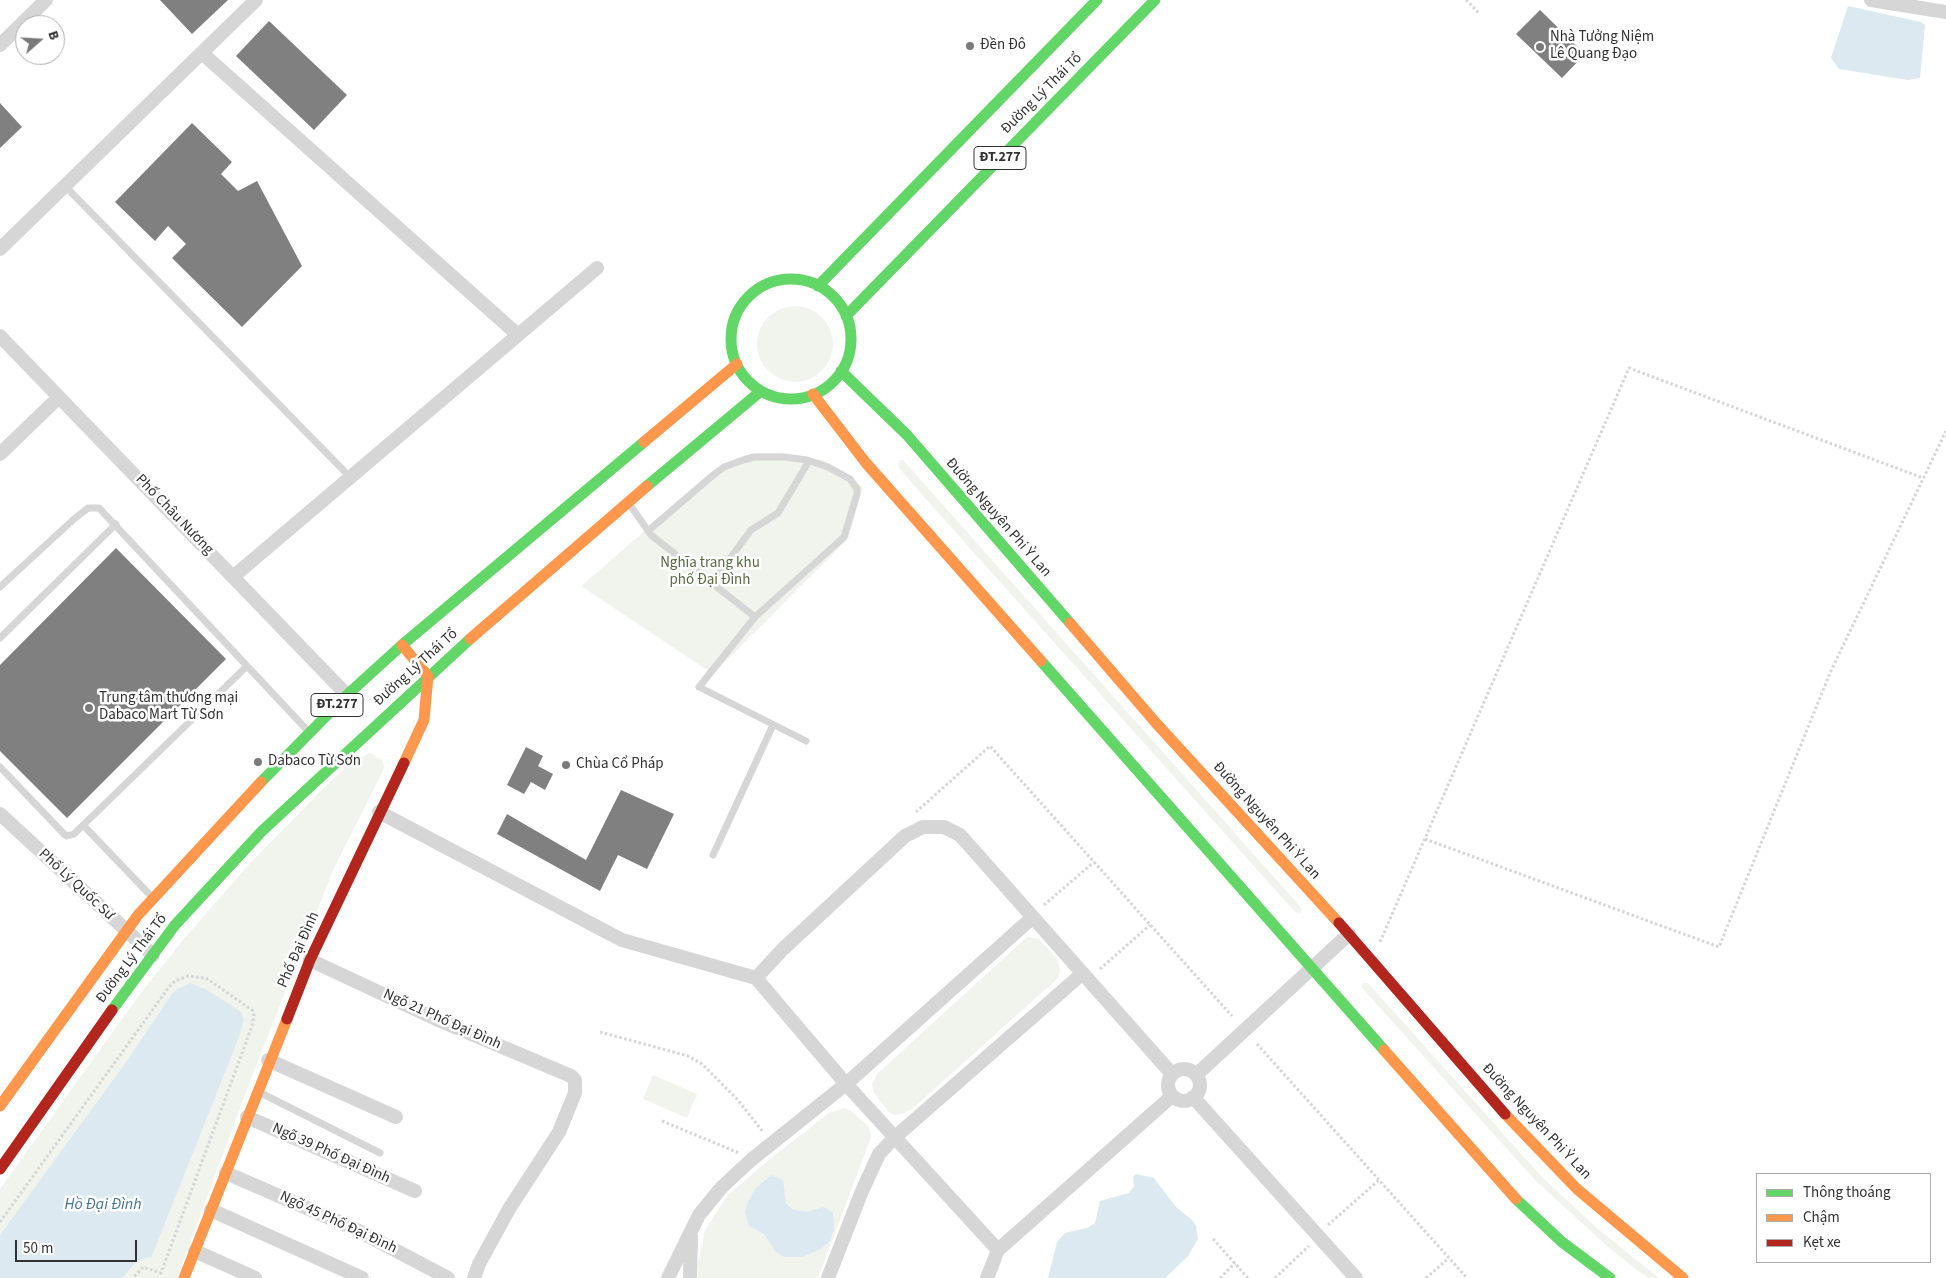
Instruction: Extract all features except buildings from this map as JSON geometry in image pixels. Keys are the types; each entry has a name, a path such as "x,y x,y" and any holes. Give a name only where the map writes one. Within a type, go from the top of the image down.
{"main road":[{"name":"Đường Lý Thái Tổ","path":"818,286 1098,0"},
{"name":"Đường Lý Thái Tổ","path":"846,316 1155,0"},
{"path":"795,279 818,286 835,299 846,316 850,340 847,360 841,371 827,387 813,394 790,399 761,391 747,379 737,364 733,352 732,328 742,305 750,296 770,283 795,279"},
{"name":"Đường Lý Thái Tổ","path":"0,1106 125,931 152,897 227,816 347,695 402,645 737,364"},
{"name":"Đường Nguyên Phi Ỷ Lan","path":"841,371 907,435 1156,723 1349,934 1554,1166 1607,1216 1683,1278"},
{"name":"Đường Lý Thái Tổ","path":"0,1169 176,925 262,831 428,676 761,391"},
{"path":"813,394 866,463 1313,967 1445,1121 1513,1196 1562,1242 1610,1278"},
{"path":"402,645 428,676"},
{"name":"Phố Đại Đình","path":"184,1278 268,1060 310,960 379,812 410,753 424,720 428,676"}],"street":[{"path":"0,45 46,0"},
{"path":"0,249 256,0"},
{"path":"1870,0 1946,12"},
{"path":"202,53 518,335"},
{"path":"234,576 597,268"},
{"name":"Phố Châu Nương","path":"0,336 347,695"},
{"path":"0,454 59,397"},
{"path":"379,812 622,940 756,978 894,1138 998,1250"},
{"name":"Phố Lý Quốc Sư","path":"1,817 153,955"},
{"path":"756,978 783,949 905,836 923,827 944,827 960,835 1172,1074"},
{"path":"668,1278 691,1228 710,1200 751,1160 846,1084 1034,917"},
{"path":"1196,1075 1349,934"},
{"name":"Ngõ 21 Phố Đại Đình","path":"310,960 436,1019 571,1076 575,1080 575,1093 559,1132 509,1209 471,1278"},
{"path":"828,1278 868,1176 879,1154 894,1138 1083,973"},
{"path":"268,1060 396,1117"},
{"path":"1187,1069 1196,1075 1200,1084 1194,1097 1184,1101 1172,1096 1168,1084 1172,1074 1176,1071 1187,1069"},
{"path":"987,1278 998,1250 1172,1096"},
{"path":"1194,1097 1356,1278"},
{"name":"Ngõ 39 Phố Đại Đình","path":"247,1117 415,1190"},
{"name":"Ngõ 45 Phố Đại Đình","path":"226,1173 353,1228 448,1278"},
{"path":"211,1210 362,1278"},
{"path":"690,1278 691,1228"},
{"path":"195,1251 255,1278"}],"lane":[{"path":"65,186 350,477"},
{"path":"648,531 724,468 754,457 785,456 809,460 828,467 850,479 855,485 857,494 847,531 838,543 755,617 699,687 806,741"},
{"path":"712,583 751,530 769,521 778,513 809,460"},
{"path":"628,503 648,531 672,553 755,617"},
{"path":"0,587 88,508 99,508 310,733"},
{"path":"0,638 116,524"},
{"path":"0,767 64,834 67,836 74,834 247,666"},
{"path":"713,856 773,725"},
{"path":"84,826 152,897"},
{"path":"256,1091 380,1153"}],"path":[{"path":"1466,0 1480,14"},
{"path":"1372,962 1629,368 1923,478"},
{"path":"1425,839 1719,947 1830,673 1946,430"},
{"path":"916,812 990,746 1232,1016"},
{"path":"1044,905 1094,862"},
{"path":"1100,969 1150,924"},
{"path":"0,1222 169,987 175,981 188,976 206,978 252,1010 254,1014 252,1026 161,1273 143,1267 133,1278"},
{"path":"600,1032 688,1056 702,1064 737,1099 765,1134"},
{"path":"1257,1044 1467,1278"},
{"path":"662,1121 742,1154"},
{"path":"1328,1225 1379,1180"},
{"path":"1213,1239 1248,1278"},
{"path":"1275,1278 1310,1246"},
{"path":"1426,1278 1449,1258"},
{"path":"1220,1278 1235,1263"}],"green space":[{"path":"795,306 810,309 822,317 830,329 833,344 830,359 822,371 810,379 795,382 780,379 768,371 760,359 757,344 760,329 768,317 780,309"},
{"name":"Nghĩa trang khu phố Đại Đình","path":"760,453 779,453 823,460 863,487 848,539 713,674 581,586 718,468 737,459"},
{"path":"899,460 903,460 1297,903 1302,910 1300,913 1295,912 925,498 900,469 898,465"},
{"path":"370,753 382,760 384,767 382,773 334,868 252,1076 177,1278 0,1278 0,1189 140,994 183,940 252,861 339,773 353,761"},
{"path":"1027,937 1039,939 1058,960 1060,971 1058,978 912,1109 895,1115 889,1112 874,1093 872,1085 877,1074"},
{"path":"1363,983 1368,983 1541,1176 1598,1229 1659,1278 1648,1278 1637,1270 1607,1246 1535,1180 1364,990 1362,987"},
{"path":"653,1075 697,1094 687,1118 643,1099"},
{"path":"844,1108 851,1111 869,1127 871,1137 818,1278 698,1278 698,1263 705,1230 728,1195 771,1158 829,1113"}],"water":[{"path":"1848,6 1921,22 1925,25 1920,78 1908,80 1839,69 1831,58"},
{"name":"Hồ Đại Đình","path":"191,983 207,990 241,1012 244,1020 151,1258 148,1257 135,1263 122,1278 0,1278 0,1235 124,1065 172,994 177,989"},
{"path":"1136,1174 1154,1178 1176,1207 1192,1220 1196,1226 1198,1239 1188,1256 1165,1278 1048,1278 1057,1242 1065,1233 1087,1228 1095,1223 1100,1201 1129,1193 1134,1186 1133,1177"},
{"path":"771,1175 783,1180 786,1203 792,1209 806,1212 824,1207 833,1213 834,1229 830,1241 822,1248 803,1257 784,1257 775,1251 764,1234 749,1226 745,1212 748,1202 755,1189"}],"traffic: fast":[{"path":"818,286 1097,0"},
{"path":"846,316 1155,0"},
{"path":"791,279 814,284 824,289 833,297 841,306 846,316 851,339 846,362 841,372 833,381 824,389 814,394 791,399 768,394 758,389 749,381 741,372 736,362 731,339 736,316 741,306 749,297 758,289 768,284 791,279"},
{"path":"841,371 907,435 1070,623"},
{"path":"647,486 761,391"},
{"path":"261,782 347,695 402,645 644,442"},
{"path":"112,1010 175,925 262,831 470,639"},
{"path":"1041,661 1384,1050"},
{"path":"1516,1199 1562,1242 1610,1278"}],"traffic: slow":[{"path":"644,442 737,364"},
{"path":"813,394 866,463 1041,661"},
{"path":"470,639 647,486"},
{"path":"1070,623 1156,723 1339,923"},
{"path":"402,645 428,676 424,720 404,763"},
{"path":"0,1106 138,915 261,782"},
{"path":"184,1278 287,1019"},
{"path":"1384,1050 1516,1199"},
{"path":"1505,1114 1577,1189 1683,1278"}],"traffic: jam":[{"path":"287,1019 310,960 404,763"},
{"path":"1339,923 1505,1114"},
{"path":"0,1169 112,1010"}],"place":[{"name":"Đền Đô","path":"970,46"},
{"name":"Nhà Tưởng Niệm Lê Quang Đạo","path":"1540,47"},
{"name":"Trung tâm thương mại Dabaco Mart Từ Sơn","path":"89,708"},
{"name":"Dabaco Từ Sơn","path":"258,762"},
{"name":"Chùa Cổ Pháp","path":"566,765"}]}
